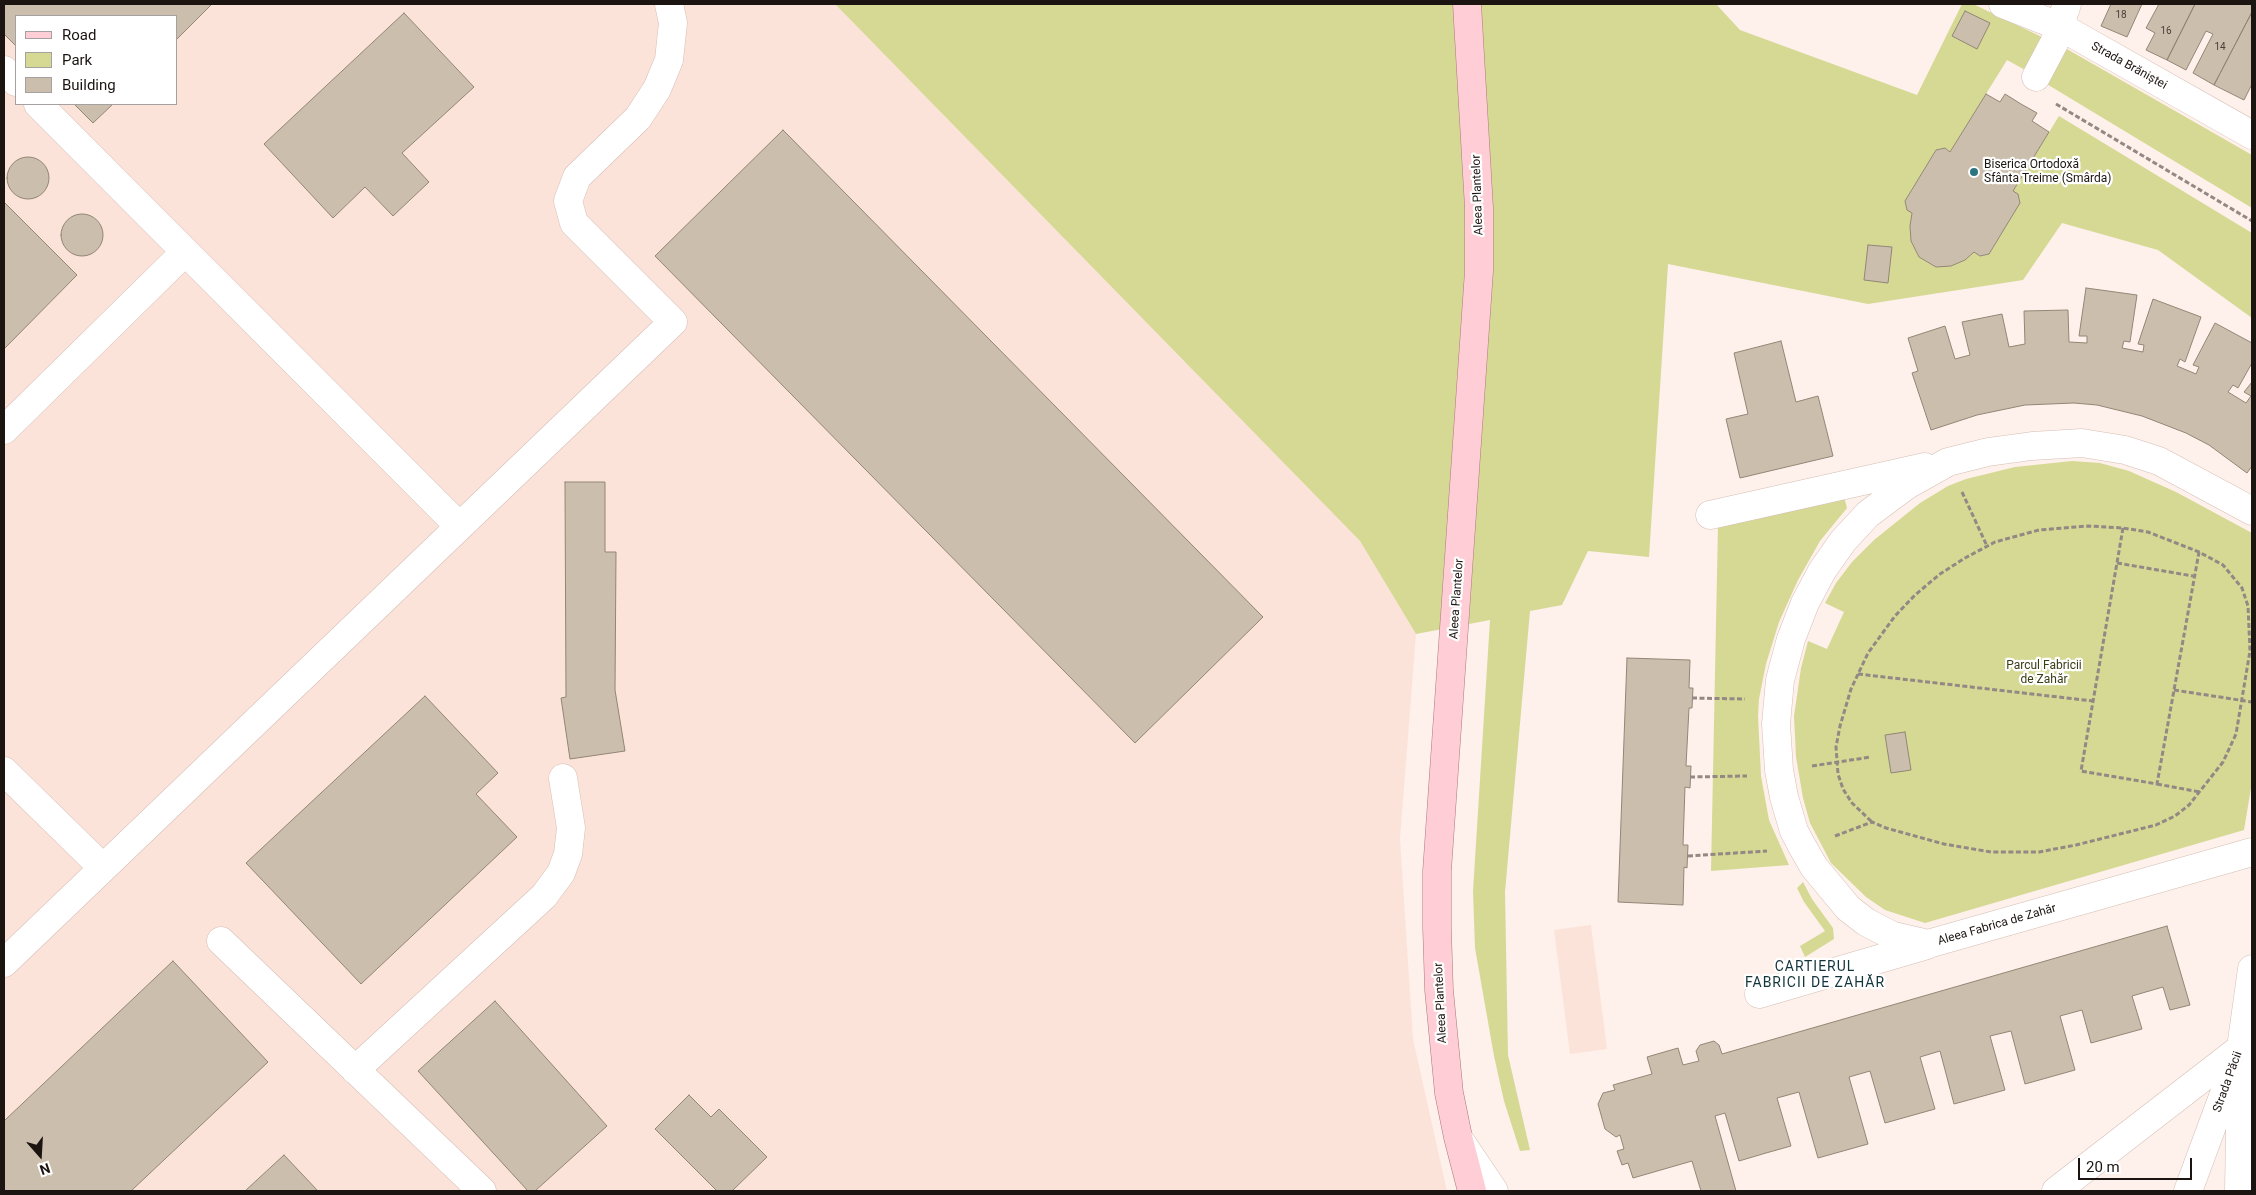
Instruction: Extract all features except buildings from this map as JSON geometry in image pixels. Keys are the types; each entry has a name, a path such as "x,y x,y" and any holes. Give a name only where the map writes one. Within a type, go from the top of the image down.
{"main road":[{"name":"Aleea Plantelor","path":"1467,4 1479,208 1480,271 1437,871 1439,990 1444,1050 1458,1137 1472,1191"}],"street":[{"path":"4,963 102,867 673,322 574,223 568,201 577,177 638,118 658,89 669,60 673,22 669,4"},
{"name":"Strada Brăniștei","path":"2003,4 2064,15 2252,135"},
{"path":"2036,77 2064,15"},
{"path":"4,70 15,81"},
{"path":"39,105 459,526"},
{"path":"4,430 185,252"},
{"name":"Aleea Fabrica de Zahăr","path":"2252,511 2159,461 2125,450 2082,444 2032,446 1988,452 1948,462 1907,485 1876,508 1843,541 1822,570 1801,612 1791,639 1780,680 1776,724 1779,770 1784,797 1794,831 1814,867 1848,908 1866,922 1893,936 1928,944 2252,852"},
{"path":"1710,515 1948,462"},
{"path":"4,771 102,867"},
{"path":"354,1070 544,896 561,873 568,854 571,828 563,778"},
{"path":"221,942 482,1191"},
{"path":"1760,994 1928,944"},
{"name":"Strada Păcii","path":"2188,1191 2241,1048 2252,978"},
{"path":"2056,1191 2241,1048"},
{"path":"2239,1191 2241,1048"},
{"path":"1458,1137 1494,1191"}],"path":[{"path":"2056,103 2252,221"},
{"path":"1960,490 1987,546"},
{"path":"2088,526 2123,528 2148,532 2199,552 2223,566 2233,575 2242,588 2248,606 2250,651 2243,701 2231,747 2223,762 2189,805 2175,816 2156,825 2076,846 2039,852 1991,852 1944,844 1886,828 1872,822 1852,803 1843,789 1836,762 1840,726 1858,674 1879,636 1916,595 1940,574 1987,546 2038,530 2088,526"},
{"path":"2123,528 2081,770 2200,792"},
{"path":"2157,784 2193,576 2199,552"},
{"path":"2117,563 2193,576"},
{"path":"1858,674 2093,701"},
{"path":"2173,690 2252,702"},
{"path":"1692,698 1778,700"},
{"path":"1808,766 1871,757"},
{"path":"1690,777 1752,776"},
{"path":"1828,839 1872,822"},
{"path":"1688,856 1773,851"}],"shaded area":[{"path":"4,4 835,4 1360,541 1416,634 1400,839 1413,1039 1447,1191 4,1191"},
{"path":"1591,925 1607,1049 1570,1054 1554,930"}],"green space":[{"path":"835,4 1716,4 1740,30 1917,95 1962,4 1973,4 2046,39 2027,71 2007,60 1950,152 1945,148 1936,150 1905,201 1907,210 1912,213 1910,226 1911,241 1919,257 1936,267 1951,266 1965,260 1974,252 1980,256 1989,254 2020,203 2018,194 2013,191 2059,116 2252,233 2252,318 2158,250 2062,223 2023,280 1868,304 1668,264 1649,557 1588,551 1562,605 1530,611 1505,892 1508,1055 1530,1150 1520,1151 1504,1101 1494,1056 1475,948 1473,891 1490,620 1416,634 1360,541"},
{"path":"2065,48 2252,155 2252,208 2045,83"},
{"name":"Parcul Fabricii de Zahăr","path":"2072,461 2100,463 2129,471 2176,492 2252,533 2252,782 2244,830 1925,923 1885,910 1866,897 1831,863 1810,823 1803,798 1796,757 1794,716 1801,668 1808,641 1827,649 1844,612 1825,603 1836,583 1852,562 1874,540 1920,503 1948,486 1966,479 2015,467"},
{"path":"1844,497 1847,508 1820,541 1798,580 1779,622 1766,664 1759,699 1761,776 1769,820 1789,865 1711,871 1718,525"},
{"path":"1803,882 1812,899 1833,928 1834,939 1805,957 1800,946 1825,931 1804,902 1797,888"}],"place":[{"name":"Biserica Ortodoxă Sfânta Treime (Smârda)","path":"1974,172"}],"district":[{"name":"CARTIERUL FABRICII DE ZAHĂR","path":"1815,976"}]}
